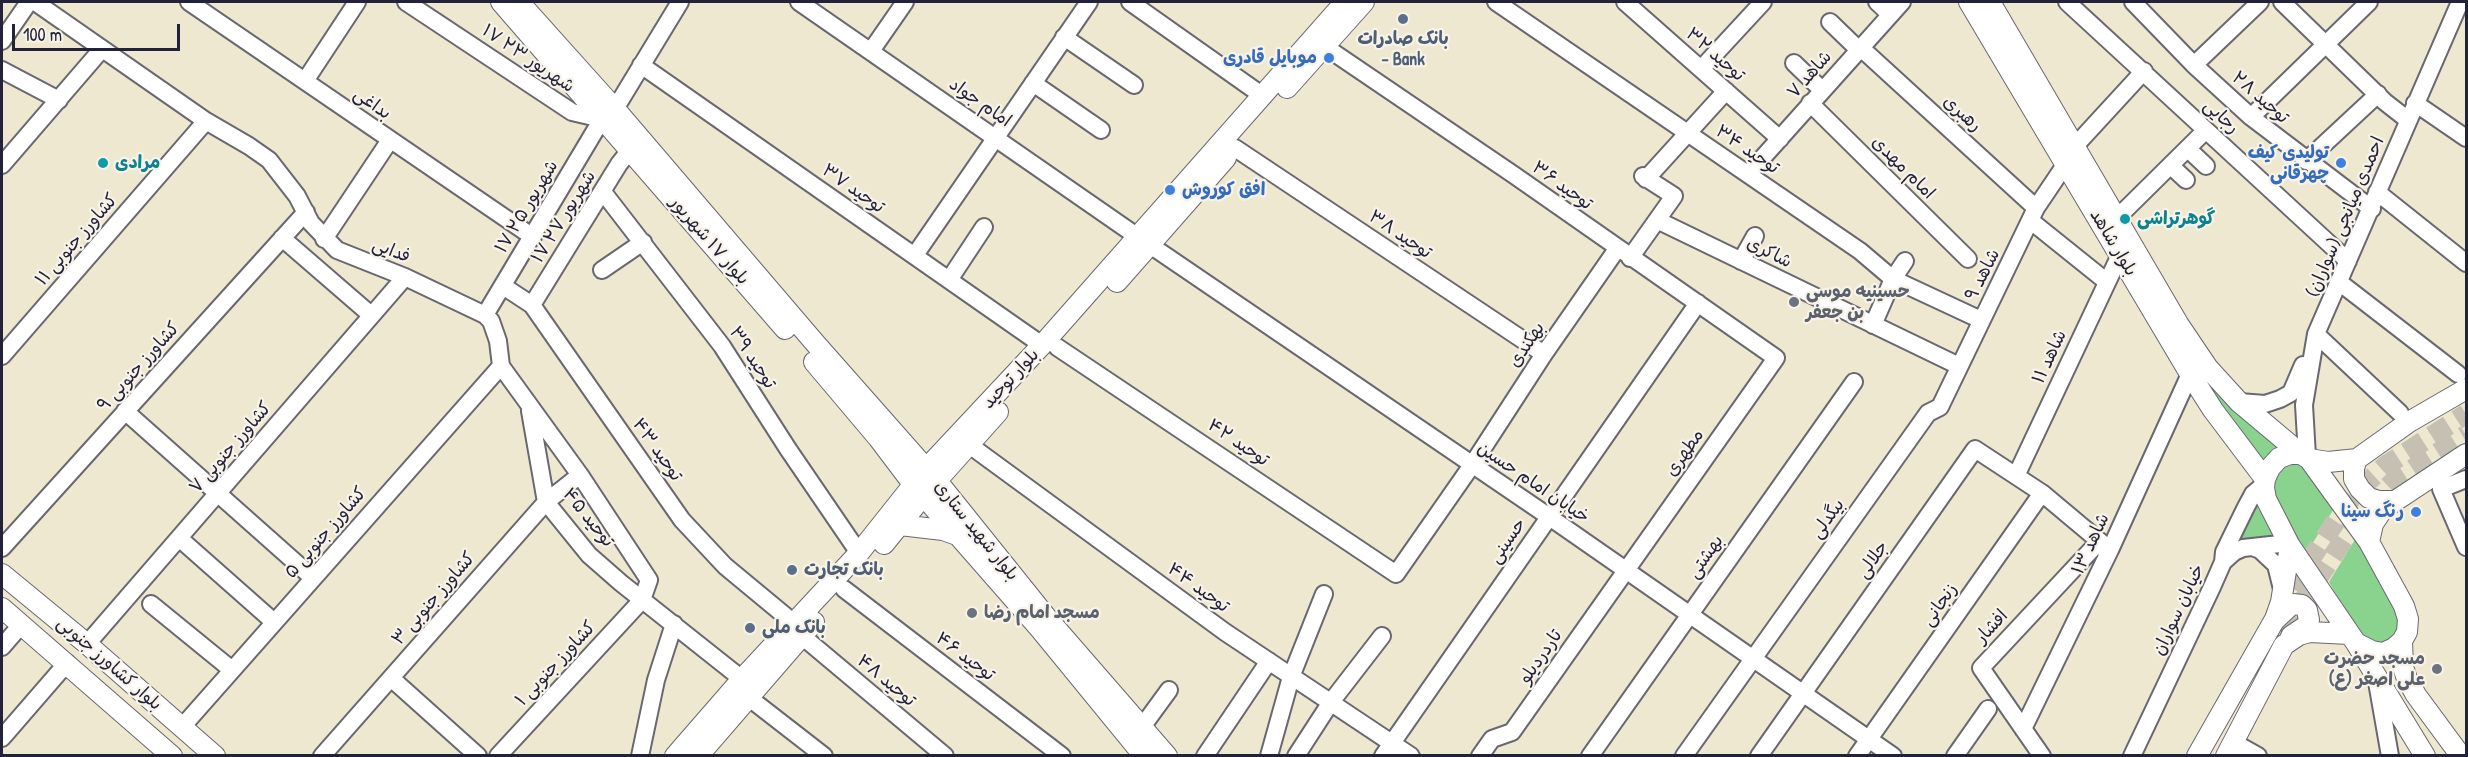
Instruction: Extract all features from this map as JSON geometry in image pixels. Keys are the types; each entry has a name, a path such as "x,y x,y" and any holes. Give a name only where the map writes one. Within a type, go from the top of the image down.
{"main road":[{"name":"بلوار ۱۷ شهریور","path":"501,2 609,114 630,150 890,441"},
{"name":"بلوار ۱۷ شهریور","path":"519,2 609,114 924,483"},
{"name":"بلوار توحید","path":"798,630 844,589 924,483 957,450 1144,241 1263,96 1345,2"},
{"name":"بلوار توحید","path":"1144,241 1235,148 1364,2"},
{"name":"بلوار شاهد","path":"1969,2 2190,374 2265,482"},
{"name":"بلوار شاهد","path":"1990,2 2179,325 2208,368 2239,402 2306,456 2369,542 2404,606 2408,626 2402,641 2403,667 2407,679 2416,695 2461,756"},
{"path":"2425,756 2375,672 2290,545 2266,500 2265,482 2270,468 2279,458 2290,454 2328,462 2357,459 2462,381"},
{"path":"957,508 951,481 957,450 927,451 890,441 896,519 957,534"},
{"path":"2369,542 2376,516 2393,501 2466,454"},
{"path":"2357,459 2354,479 2360,489 2370,498 2379,501 2393,501"},
{"name":"بلوار شهید ستاری","path":"924,483 957,508 1047,618 1167,756"},
{"name":"بلوار شهید ستاری","path":"924,483 957,534 1040,629 1144,756"},
{"name":"بلوار توحید","path":"675,756 745,688 798,630 860,553 896,519"},
{"path":"2275,619 2283,591 2290,545"},
{"name":"بلوار کشاورز جنوبی","path":"2,574 87,644 214,756"},
{"path":"2197,756 2275,619 2287,606 2296,603 2302,605 2309,614 2306,626 2292,635 2284,645 2229,749"},
{"name":"بلوار کشاورز جنوبی","path":"2,608 67,663 162,752"},
{"path":"2284,645 2299,635 2310,632 2352,638 2372,651 2383,653 2402,641"},
{"name":"بلوار توحید","path":"698,756 745,688"}],"street":[{"path":"2,41 29,2"},
{"name":"فدایی","path":"35,2 206,121 269,160 285,179 311,223 337,250 405,277 484,315"},
{"name":"بداغی","path":"189,2 533,237"},
{"path":"305,81 357,2"},
{"name":"۱۷ شهریور ۲۳","path":"406,2 572,112 609,114"},
{"name":"۱۷ شهریور ۲۵","path":"484,315 680,2"},
{"name":"امام جواد","path":"799,2 1144,241"},
{"path":"871,51 905,2"},
{"path":"915,255 1089,2"},
{"path":"1130,2 1263,96"},
{"name":"توحید ۳۴","path":"1496,2 1860,251 1893,279 1981,320"},
{"name":"توحید ۳۲","path":"1627,2 1780,139"},
{"path":"1701,69 1763,2"},
{"path":"1877,2 1890,14"},
{"name":"شاهد ۷","path":"1748,174 1902,2"},
{"name":"رجایی","path":"2067,2 2348,261"},
{"name":"توحید ۲۸","path":"2133,2 2194,65 2251,117 2372,209"},
{"path":"2194,65 2260,2"},
{"path":"2282,2 2325,45 2408,120"},
{"path":"2251,117 2370,2"},
{"name":"احمدی میانجی (سواران)","path":"2306,456 2304,405 2316,334 2460,2"},
{"name":"رهبری","path":"1830,22 2107,282"},
{"path":"1064,37 1134,85"},
{"name":"توحید ۳۶","path":"1324,46 1776,358"},
{"path":"2,165 102,49"},
{"path":"1794,63 1822,90"},
{"name":"توحید ۳۷","path":"641,65 949,280 1050,346"},
{"path":"2,70 59,100"},
{"path":"2076,146 2144,71"},
{"path":"1033,83 1101,130"},
{"path":"1687,132 1726,91"},
{"path":"2306,161 2378,94"},
{"path":"2415,103 2466,138"},
{"name":"امام مهدی","path":"1810,104 1968,259"},
{"name":"کشاورز جنوبی ۱۱","path":"2,356 206,121"},
{"path":"2118,218 2206,130"},
{"name":"بهکندی","path":"1396,574 1472,465 1544,354 1623,253 1659,221 1674,196 1645,178 1687,132"},
{"path":"324,239 390,140"},
{"name":"توحید ۳۸","path":"1235,148 1544,354"},
{"path":"2188,149 2206,166"},
{"name":"۱۷ شهریور ۲۷","path":"532,305 619,164 630,150"},
{"name":"شاهد ۹","path":"1940,407 2034,215 2065,165"},
{"path":"2171,166 2186,180"},
{"name":"توحید ۳۹","path":"603,192 722,346 788,449 860,553"},
{"path":"2377,192 2466,263"},
{"name":"کشاورز جنوبی ۹","path":"2,548 306,212"},
{"name":"شاکری","path":"1659,221 1959,366"},
{"path":"949,280 984,227"},
{"path":"1741,261 1755,236"},
{"path":"282,238 371,315"},
{"name":"خیابان امام حسین","path":"1144,241 1548,516 1893,756"},
{"path":"602,270 643,242"},
{"name":"شاهد ۱۱","path":"2016,476 2120,255"},
{"path":"1873,325 1893,279 1905,261"},
{"name":"کشاورز جنوبی ۷","path":"87,644 405,277"},
{"path":"2339,282 2462,381"},
{"name":"توحید ۴۳","path":"502,286 532,305 682,520 725,566 798,630"},
{"name":"حسینی","path":"1388,749 1698,303"},
{"path":"484,315 491,321 498,341 501,366 580,475 649,580 642,600"},
{"path":"2239,402 2265,404 2291,393 2316,334 2400,413"},
{"name":"توحید ۴۲","path":"1050,346 1396,574"},
{"name":"مطهری","path":"1626,571 1776,358"},
{"name":"کشاورز جنوبی ۵","path":"182,727 501,366"},
{"name":"شاهد ۱۳","path":"2023,729 2110,550 2190,374"},
{"name":"بهشتی","path":"1590,756 1854,382"},
{"name":"توحید ۴۵","path":"530,407 546,502 590,555 674,624 823,755"},
{"name":"بیگدلی","path":"1684,756 1928,413 1940,407"},
{"path":"125,411 313,578"},
{"name":"جلالی","path":"1760,756 1975,449 2016,476"},
{"name":"توحید ۴۴","path":"957,450 1331,702 1388,749 1411,756"},
{"name":"کشاورز جنوبی ۳","path":"326,754 546,502 580,475"},
{"path":"2016,476 2042,492 2110,550"},
{"path":"2466,479 2441,489 2466,547"},
{"name":"خیابان سواران","path":"2132,756 2223,562 2224,552 2253,494 2265,482"},
{"name":"زنجانی","path":"1857,756 2042,492"},
{"path":"179,538 274,622"},
{"path":"2223,562 2234,552 2252,547 2290,545"},
{"name":"افشار","path":"2042,756 1981,669 2093,548 2099,546 2110,550"},
{"path":"2252,547 2260,550 2276,565 2283,591"},
{"name":"تاردردیلو","path":"1480,756 1492,739 1512,732 1626,571"},
{"name":"توحید ۴۶","path":"844,589 1062,756"},
{"path":"1269,756 1291,677 1324,594"},
{"name":"کشاورز جنوبی ۱","path":"498,756 642,600"},
{"path":"151,604 232,670"},
{"path":"640,756 657,680 674,624"},
{"path":"2,647 21,625"},
{"name":"توحید ۴۸","path":"798,630 945,756"},
{"path":"1296,756 1331,702 1382,636"},
{"path":"1204,756 1269,662"},
{"path":"2,738 67,663"},
{"path":"2375,672 2390,756"},
{"path":"391,678 478,756"},
{"path":"1142,727 1169,690"},
{"path":"1955,756 1988,709"},
{"path":"2229,749 2259,756"}],"green space":[{"path":"2190,362 2286,444 2269,455 2259,467"},
{"path":"2301,462 2335,507 2306,554 2272,495 2273,476 2285,464"},
{"path":"2253,499 2276,539 2230,547"},
{"path":"2356,538 2400,617 2397,633 2384,643 2375,643 2359,636 2329,582"}],"tunnel":[{"path":"2280,616 2310,560 2354,494 2385,466 2466,414"},
{"path":"2269,658 2291,619 2364,509 2395,480 2466,435"}],"place":[{"name":"بانک صادرات - Bank","path":"1403,19"},
{"name":"موبایل قادری","path":"1329,58"},
{"name":"مرادی","path":"103,163"},
{"name":"تولیدی کیف چهرقانی","path":"2341,163"},
{"name":"افق کوروش","path":"1170,190"},
{"name":"گوهرتراشی","path":"2125,219"},
{"name":"حسینیه موسی بن جعفر","path":"1794,302"},
{"name":"رنگ سینا","path":"2416,512"},
{"name":"بانک تجارت","path":"792,570"},
{"name":"مسجد امام رضا","path":"972,613"},
{"name":"بانک ملی","path":"750,628"},
{"name":"مسجد حضرت علی اصغر (ع)","path":"2437,669"}]}
